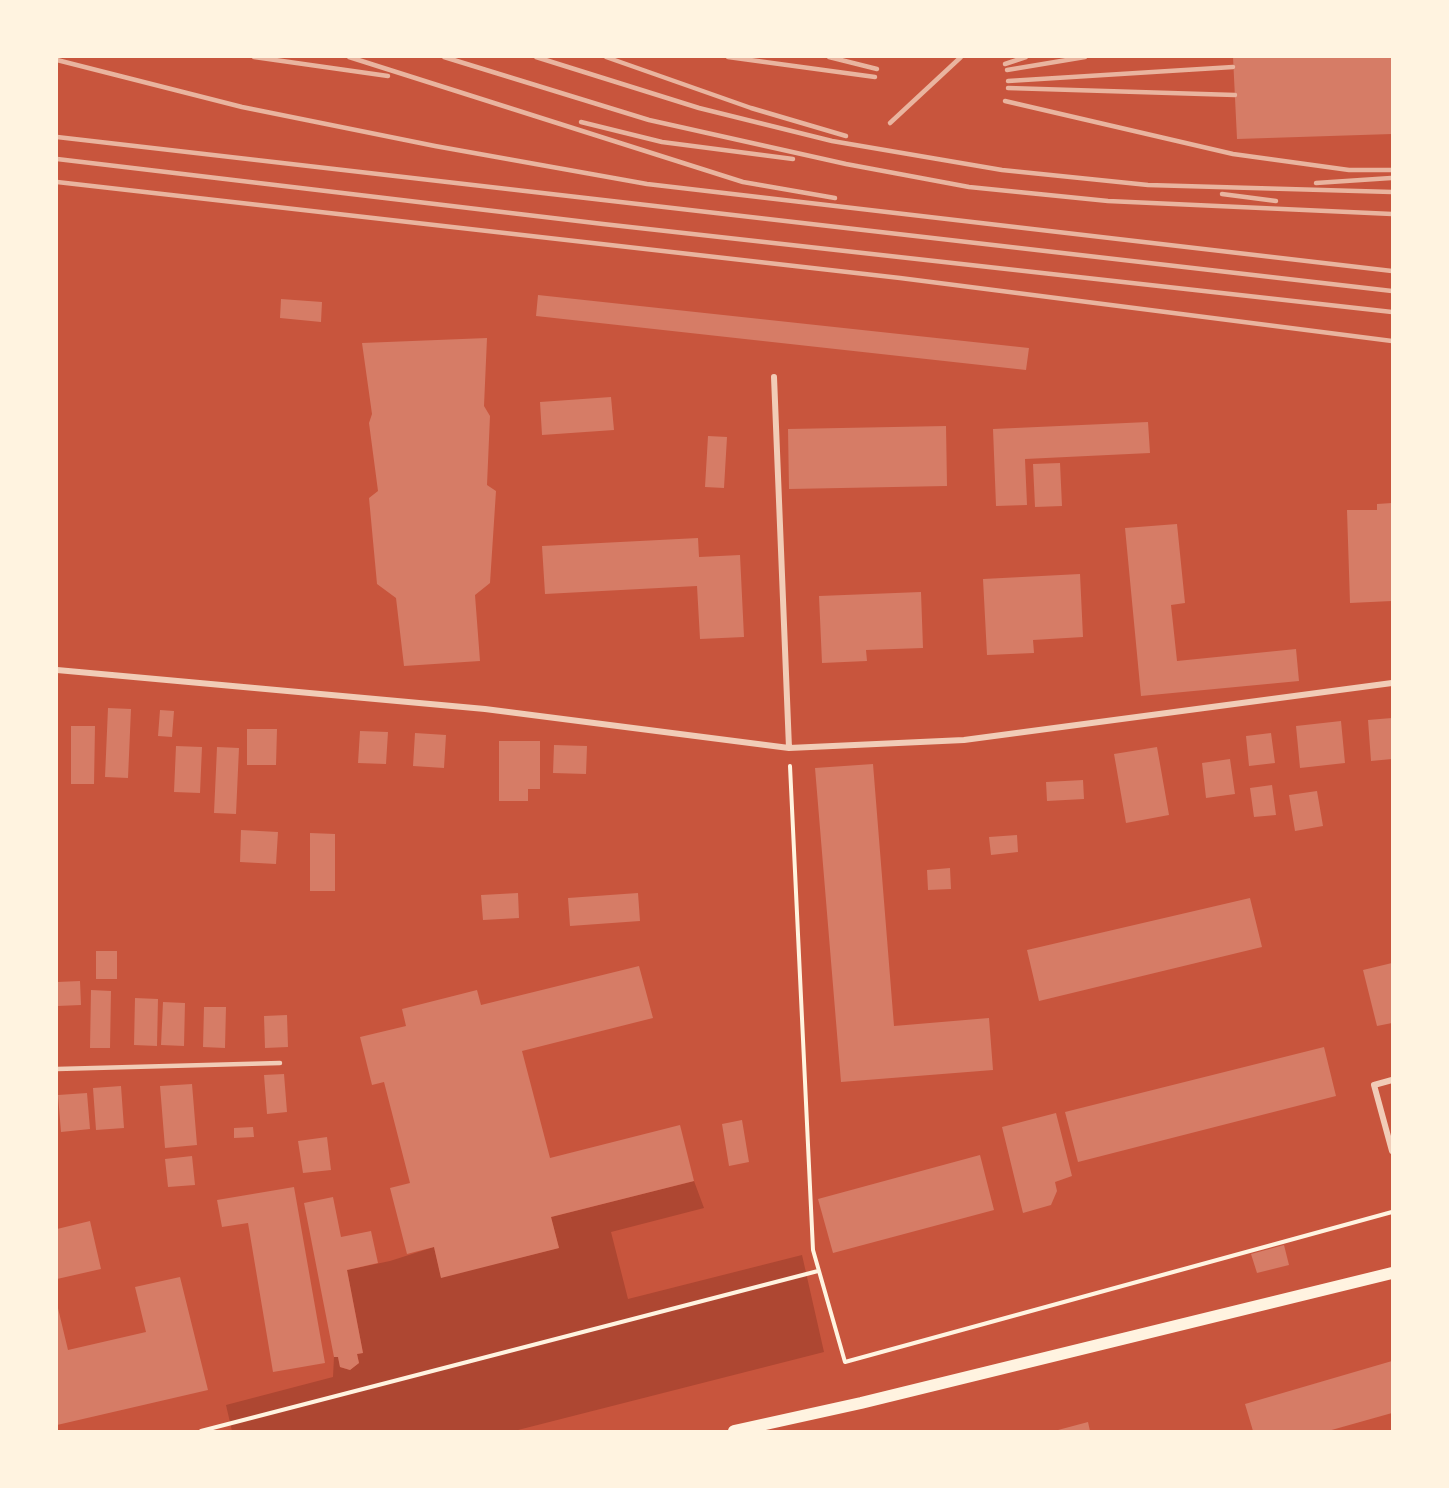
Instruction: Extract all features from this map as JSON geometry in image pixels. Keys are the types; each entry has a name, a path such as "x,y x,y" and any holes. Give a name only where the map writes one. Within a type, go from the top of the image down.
{"main road":[{"path":"734,1431 885,1398 1392,1273"}],"street":[{"path":"774,377 789,748"},
{"path":"57,670 484,709 789,748 964,740 1392,683"},
{"path":"1392,1080 1374,1084 1392,1151"}],"lane":[{"path":"57,1069 280,1063"}],"path":[{"path":"789,748 813,1250 844,1362 1392,1212"},
{"path":"201,1431 818,1271"}],"shaded area":[{"path":"694,1181 704,1208 611,1232 628,1299 802,1255 824,1352 514,1431 232,1431 226,1405 333,1377 334,1357 338,1357 340,1367 350,1370 359,1363 357,1354 363,1353 347,1270 390,1261 434,1247 441,1277 559,1248 551,1217"}],"building":[{"path":"1233,57 1392,57 1392,134 1237,139"},
{"path":"538,295 1029,348 1026,370 536,316"},
{"path":"281,299 322,302 321,322 280,318"},
{"path":"487,338 484,406 490,416 487,485 496,491 490,583 475,595 480,661 404,666 396,598 377,584 369,498 378,491 369,423 372,414 362,343"},
{"path":"611,397 614,430 542,435 540,402"},
{"path":"1148,422 1150,453 1025,459 1027,505 996,506 993,429"},
{"path":"946,426 947,486 789,489 788,429"},
{"path":"708,436 727,437 724,488 705,487"},
{"path":"1060,463 1062,506 1035,507 1033,464"},
{"path":"1392,503 1392,601 1350,603 1347,510 1377,510 1377,504"},
{"path":"1177,524 1185,603 1171,605 1177,661 1296,649 1299,681 1141,696 1125,528"},
{"path":"698,538 699,557 740,555 744,637 700,639 697,586 545,594 542,546"},
{"path":"1080,574 1083,637 1033,640 1034,653 987,655 983,579"},
{"path":"921,592 923,648 866,650 867,661 822,663 819,596"},
{"path":"108,708 131,709 128,778 105,777"},
{"path":"160,710 174,711 172,737 158,736"},
{"path":"1392,718 1392,759 1371,761 1368,720"},
{"path":"1341,721 1345,763 1300,768 1296,726"},
{"path":"71,726 95,726 94,784 71,784"},
{"path":"247,729 277,729 276,765 247,765"},
{"path":"360,731 388,732 386,764 358,763"},
{"path":"415,733 446,735 444,768 413,766"},
{"path":"1271,733 1275,763 1249,766 1246,736"},
{"path":"499,741 540,741 540,789 528,789 528,801 499,801"},
{"path":"554,745 587,746 586,774 553,773"},
{"path":"176,746 202,747 200,793 174,792"},
{"path":"217,747 239,748 236,814 214,813"},
{"path":"1157,747 1169,815 1126,823 1114,754"},
{"path":"1230,759 1235,794 1206,798 1202,763"},
{"path":"873,764 894,1026 989,1018 993,1070 841,1082 815,768"},
{"path":"1083,780 1084,799 1047,801 1046,782"},
{"path":"1272,785 1276,815 1254,817 1250,788"},
{"path":"1317,791 1323,826 1295,831 1289,795"},
{"path":"241,830 278,832 276,864 240,862"},
{"path":"310,833 335,834 335,891 310,891"},
{"path":"1017,835 1018,852 991,855 989,837"},
{"path":"950,868 951,889 928,890 927,870"},
{"path":"518,893 519,918 483,920 481,895"},
{"path":"638,893 640,921 570,926 568,898"},
{"path":"1250,898 1262,947 1039,1001 1027,950"},
{"path":"96,951 117,951 117,979 96,979"},
{"path":"1392,963 1392,1023 1377,1026 1363,970"},
{"path":"639,966 653,1018 522,1051 550,1158 680,1125 694,1181 551,1217 559,1248 441,1278 434,1247 407,1254 390,1188 410,1183 384,1082 372,1085 360,1037 406,1026 402,1009 477,990 481,1005"},
{"path":"80,981 81,1005 57,1006 57,982"},
{"path":"91,990 111,991 110,1048 90,1048"},
{"path":"135,998 158,999 157,1046 134,1045"},
{"path":"163,1002 185,1003 184,1046 161,1045"},
{"path":"204,1007 226,1007 225,1048 203,1047"},
{"path":"287,1015 288,1047 265,1048 264,1016"},
{"path":"1324,1047 1336,1096 1078,1162 1065,1112"},
{"path":"284,1074 287,1112 267,1114 264,1075"},
{"path":"192,1084 197,1145 165,1148 160,1086"},
{"path":"121,1086 124,1128 96,1130 93,1088"},
{"path":"87,1093 90,1129 61,1132 58,1095"},
{"path":"1056,1113 1072,1176 1055,1182 1057,1191 1051,1205 1023,1213 1002,1127"},
{"path":"742,1120 749,1162 729,1166 722,1124"},
{"path":"253,1127 254,1137 234,1138 234,1128"},
{"path":"327,1137 331,1170 303,1173 298,1141"},
{"path":"980,1155 994,1210 833,1253 818,1199"},
{"path":"192,1156 195,1185 168,1187 165,1159"},
{"path":"294,1187 325,1363 273,1372 248,1223 222,1227 217,1200"},
{"path":"333,1197 341,1237 371,1231 378,1263 347,1270 363,1353 357,1354 359,1363 350,1370 340,1367 338,1357 334,1357 304,1203"},
{"path":"90,1221 101,1269 57,1279 57,1229"},
{"path":"1284,1245 1289,1265 1257,1273 1251,1254"},
{"path":"180,1277 208,1390 57,1425 57,1304 68,1350 146,1332 135,1287"},
{"path":"1392,1361 1392,1413 1328,1431 1253,1431 1245,1404"},
{"path":"1088,1422 1090,1431 1058,1431 1058,1430"}],"railway":[{"path":"254,57 388,76"},
{"path":"349,57 743,182 835,198"},
{"path":"444,57 649,120 846,164 969,187 1108,201 1392,214"},
{"path":"536,57 699,108 832,141 1002,170 1148,185 1392,192"},
{"path":"606,57 751,108 846,136"},
{"path":"728,57 875,77"},
{"path":"829,57 877,69"},
{"path":"890,123 961,57"},
{"path":"1005,64 1026,57"},
{"path":"1007,70 1085,57"},
{"path":"57,60 242,107 435,146 647,184 1392,271"},
{"path":"1008,81 1233,67"},
{"path":"1008,88 1235,95"},
{"path":"1005,101 1233,154 1349,170 1392,170"},
{"path":"581,122 662,142 793,159"},
{"path":"57,137 1392,291"},
{"path":"57,159 603,224 1392,312"},
{"path":"1316,183 1391,178"},
{"path":"57,182 900,278 1392,341"},
{"path":"1222,194 1276,201"}]}
